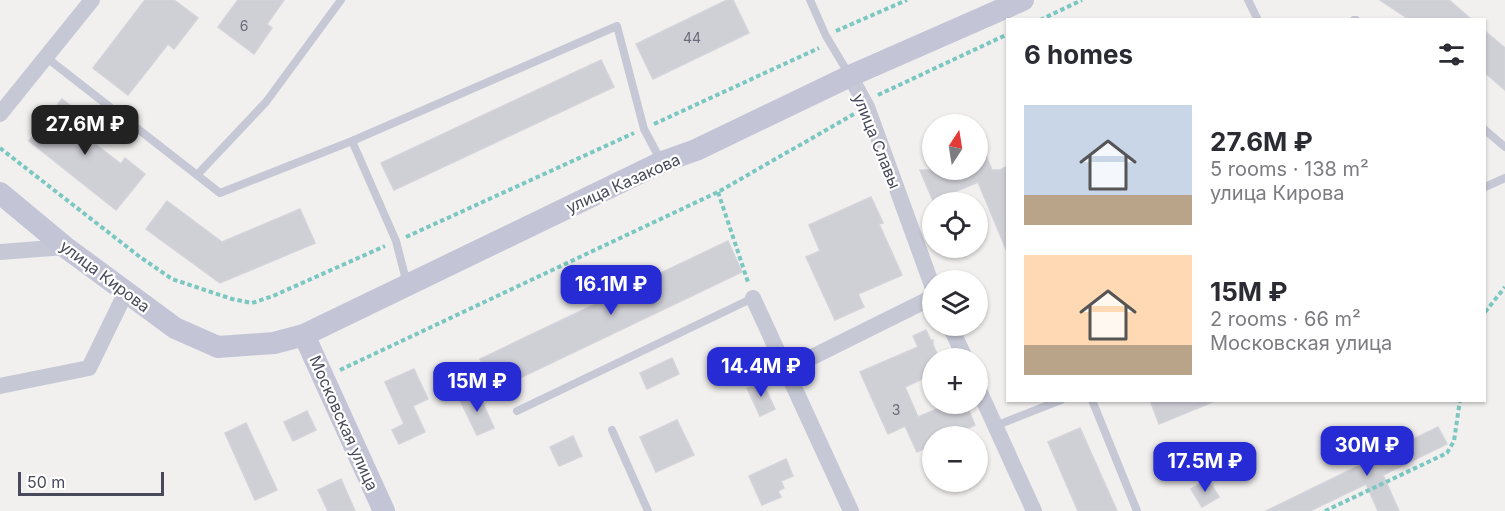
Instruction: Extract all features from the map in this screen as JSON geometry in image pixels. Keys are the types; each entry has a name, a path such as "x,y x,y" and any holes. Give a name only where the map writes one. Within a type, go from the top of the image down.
{"main road":[{"name":"улица Казакова","path":"218,346 274,344 303,335 662,162 696,150 850,76 1023,0"},
{"name":"улица Кирова","path":"0,193 65,247 175,328 218,346"},
{"name":"Московская улица","path":"303,335 384,511"}],"street":[{"path":"0,114 92,0"},
{"name":"улица Славы","path":"850,76 867,107 926,270"},
{"path":"0,252 65,247"},
{"path":"0,386 89,368 126,292"},
{"path":"753,298 851,511"},
{"path":"786,370 922,302"},
{"path":"988,410 1035,511"}],"lane":[{"path":"197,175 266,102 341,0"},
{"name":"улица Славы","path":"810,0 826,36 850,76"},
{"path":"1248,0 1257,18"},
{"path":"47,58 220,193 352,141 617,26 644,129 662,162"},
{"path":"1486,131 1505,147"},
{"path":"352,141 396,241 406,284"},
{"path":"1486,187 1505,178"},
{"path":"517,411 753,298"},
{"path":"995,426 1056,402"},
{"path":"1093,402 1137,511"},
{"path":"612,430 648,511"}],"path":[{"path":"0,148 140,257 172,279 232,299 252,303 273,296 818,50 826,36 907,0"},
{"path":"1044,18 1082,0"},
{"path":"323,378 718,192 867,107 881,92 1006,35"},
{"path":"718,192 753,298"},
{"path":"1486,311 1505,286"},
{"path":"1325,511 1447,453 1454,441 1460,402"}],"building":[{"path":"145,0 174,0 198,18 174,49 168,44 128,95 93,68"},
{"path":"238,0 284,0 267,24 272,28 254,54 218,27"},
{"path":"727,0 733,0 749,33 653,79 636,44"},
{"path":"1380,0 1449,0 1470,18 1407,18"},
{"path":"1486,32 1505,48 1505,90 1486,74"},
{"path":"601,60 614,87 394,190 381,163"},
{"path":"62,99 94,124 85,136 121,164 125,158 145,174 116,210 29,141"},
{"path":"988,161 992,170 1006,167 1006,249 988,206 988,192 982,192 978,182 954,192 929,192 924,180 988,180"},
{"path":"871,197 883,223 879,224 902,275 858,294 864,307 835,320 806,257 820,251 809,225"},
{"path":"167,201 222,242 300,209 315,243 220,283 146,229"},
{"path":"728,241 742,272 495,390 480,359"},
{"path":"922,332 922,336 929,336 931,341 933,340 934,348 922,348 922,379 905,387 918,417 925,414 970,414 975,425 922,426 922,450 917,452 905,426 888,434 860,372 918,347 913,336"},
{"path":"672,358 679,374 647,389 640,373"},
{"path":"414,369 428,399 413,406 425,432 399,444 392,430 404,424 385,382"},
{"path":"762,381 775,409 760,416 747,388"},
{"path":"477,390 494,428 477,435 459,398"},
{"path":"1151,402 1213,402 1159,424"},
{"path":"307,411 316,430 293,441 284,422"},
{"path":"677,420 694,455 656,472 640,437"},
{"path":"246,423 277,490 255,500 225,433"},
{"path":"1438,427 1447,444 1383,475 1399,511 1378,511 1366,484 1310,511 1266,511"},
{"path":"1080,428 1117,511 1078,511 1048,442"},
{"path":"573,436 582,456 559,466 550,447"},
{"path":"786,459 793,476 781,481 784,488 778,491 781,497 762,505 749,476"},
{"path":"341,479 355,511 328,511 318,490"},
{"path":"1208,479 1219,497 1202,507 1191,489"}]}
